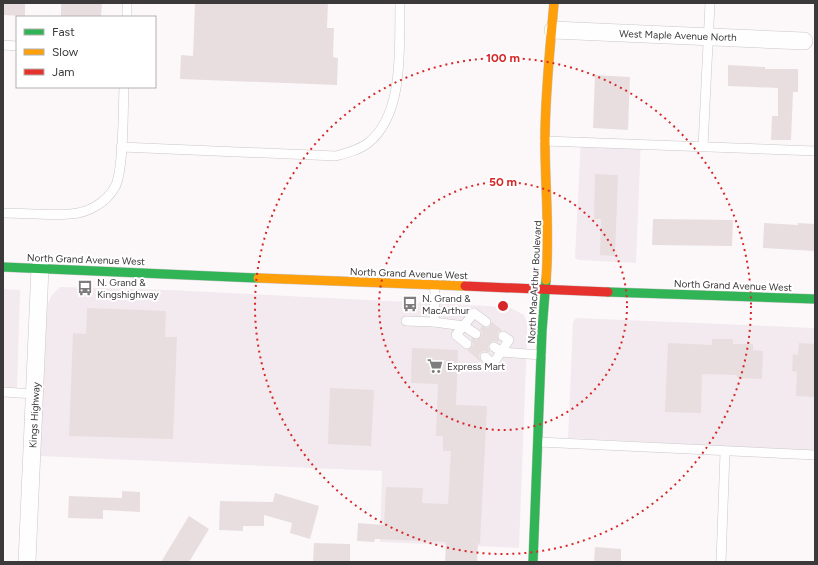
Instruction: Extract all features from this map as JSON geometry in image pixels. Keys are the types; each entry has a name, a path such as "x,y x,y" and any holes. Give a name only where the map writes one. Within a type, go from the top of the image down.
{"main road":[{"name":"North MacArthur Boulevard","path":"533,562 541,356 548,256 545,141 546,95 553,30 554,3"},
{"name":"North Grand Avenue West","path":"3,267 815,299"}],"street":[{"name":"West Maple Avenue North","path":"553,30 804,41"},
{"name":"Kings Highway","path":"27,562 40,268"}],"lane":[{"path":"127,3 127,16"},
{"path":"121,147 336,156 351,152 367,144 386,122 394,102 398,80 400,3"},
{"path":"702,146 710,3"},
{"path":"3,45 16,46"},
{"path":"3,212 71,214 98,206 107,198 116,186 120,170 124,88"},
{"path":"545,141 815,151"},
{"path":"434,322 435,285"},
{"path":"467,344 456,335 474,313 486,322"},
{"path":"406,321 434,322 464,326 476,334"},
{"path":"484,357 494,364 498,349 509,340 503,336"},
{"path":"498,349 541,356"},
{"path":"3,392 35,394"},
{"path":"538,442 725,452 815,455"},
{"path":"721,562 725,452"}],"shaded area":[{"path":"581,137 641,140 636,263 579,260 575,258"},
{"path":"60,287 171,290 488,306 511,308 524,315 527,323 527,340 519,548 380,542 382,471 40,456 47,307 51,296"},
{"path":"3,289 20,290 17,388 3,387"},
{"path":"576,318 815,328 815,451 568,438 573,322"}],"building":[{"path":"3,3 25,3 25,16 3,15"},
{"path":"61,3 102,3 101,16 61,16"},
{"path":"195,3 328,3 327,28 334,28 333,57 338,58 337,85 180,79 181,55 193,56"},
{"path":"728,65 765,67 765,69 798,69 798,92 793,92 791,140 771,140 772,116 778,116 778,88 728,86"},
{"path":"595,75 630,77 628,130 593,128"},
{"path":"595,174 618,175 615,256 600,255 601,219 594,219"},
{"path":"653,219 733,220 732,246 652,245"},
{"path":"764,223 798,225 798,223 815,224 815,251 763,248"},
{"path":"87,308 166,311 165,337 177,337 173,439 69,436 73,333 86,334"},
{"path":"492,322 502,330 498,332 497,335 499,340 498,342 494,341 489,344 488,347 490,351 483,351 480,353 479,356 481,362 467,350 473,345 472,338 476,340 481,337 482,332 480,329 482,326 488,328"},
{"path":"712,339 733,339 733,344 753,344 753,350 763,351 762,379 737,378 737,375 702,374 701,413 665,412 668,343 712,345"},
{"path":"799,343 815,344 815,397 796,396 797,372 792,371 793,354 798,355"},
{"path":"412,348 458,350 456,405 487,406 480,544 478,543 477,562 445,562 446,542 375,539 374,542 357,541 358,523 384,525 386,487 423,488 422,503 448,504 451,451 443,451 443,436 436,436 438,384 411,383"},
{"path":"330,388 374,390 371,446 328,444"},
{"path":"122,491 140,492 140,512 103,510 103,519 68,518 69,496 122,498"},
{"path":"275,493 319,506 310,539 290,533 292,523 264,515 264,526 243,526 243,531 219,530 220,501 273,502"},
{"path":"189,516 209,529 189,562 161,562"},
{"path":"314,543 350,544 350,562 313,562"},
{"path":"595,547 621,549 621,562 594,562"}],"traffic: fast":[{"path":"3,267 258,278"},
{"path":"533,562 542,331 546,280"},
{"path":"608,292 815,299"}],"traffic: slow":[{"path":"546,280 548,245 545,123 554,3"},
{"path":"258,278 465,286"}],"traffic: jam":[{"path":"465,286 608,292"}],"place":[{"name":"N. Grand & Kingshighway","path":"85,288"},
{"name":"N. Grand & MacArthur","path":"410,304"},
{"name":"Express Mart","path":"435,366"}]}
